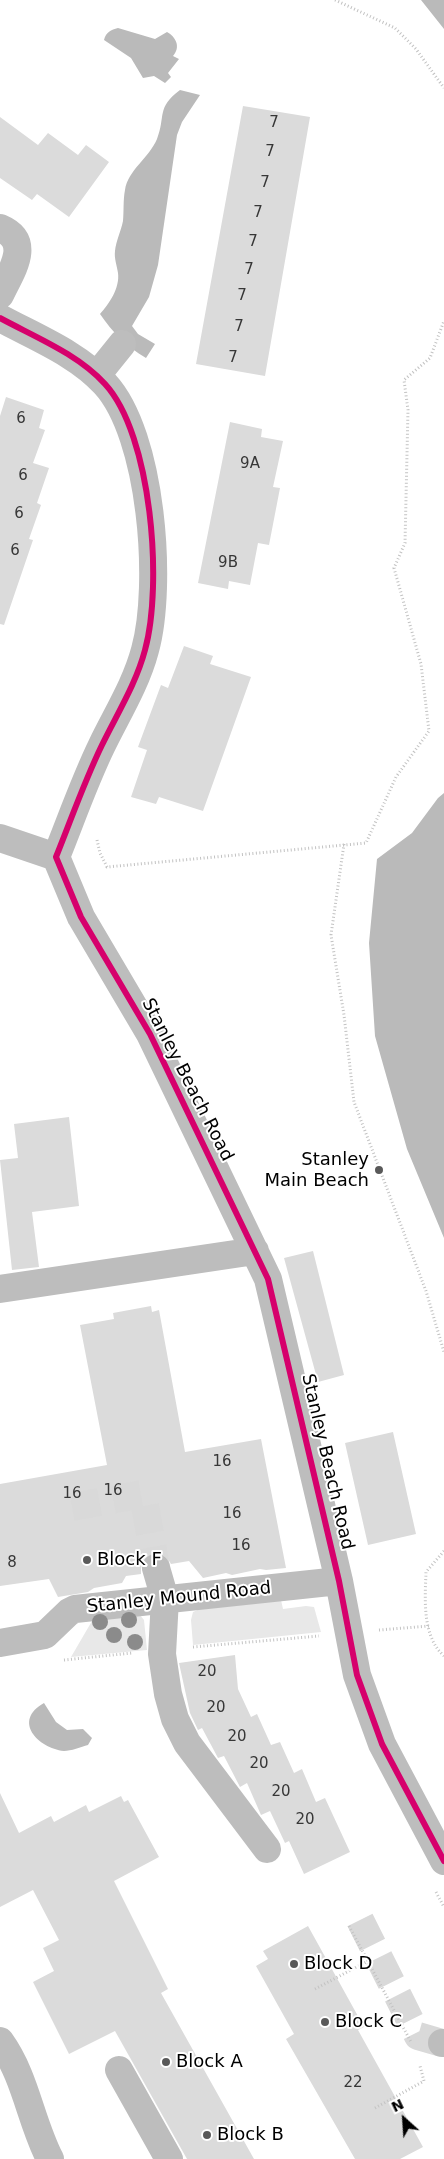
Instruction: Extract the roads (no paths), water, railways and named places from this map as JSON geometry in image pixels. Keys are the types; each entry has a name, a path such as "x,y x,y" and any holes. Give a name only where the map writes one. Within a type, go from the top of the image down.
{"street":[{"path":"0,228 12,233 18,245 17,259 0,295"},
{"path":"0,318 64,352 97,375 107,385 125,414 142,468 151,531 151,611 146,649 134,682 85,782 56,857 0,838"},
{"path":"97,375 122,344"},
{"name":"Stanley Beach Road","path":"56,857 81,917 150,1034 268,1279 339,1581 357,1675 382,1744 444,1861"},
{"path":"0,1289 255,1251"},
{"path":"156,1568 165,1599 162,1654 168,1694 175,1719 187,1743 267,1849"},
{"name":"Stanley Mound Road","path":"0,1644 45,1636 68,1612 75,1609 339,1581"},
{"path":"0,2041 15,2066 26,2090 50,2159"},
{"path":"119,2070 169,2159"}],"tunnel":[{"path":"72,1507 143,1494 156,1568"},
{"path":"360,1920 418,2036 442,2043"}],"place":[{"name":"Stanley Main Beach","path":"379,1170"},
{"name":"Block F","path":"87,1560"},
{"name":"Block D","path":"294,1964"},
{"name":"Block C","path":"325,2022"},
{"name":"Block A","path":"166,2062"},
{"name":"Block B","path":"207,2135"}]}
